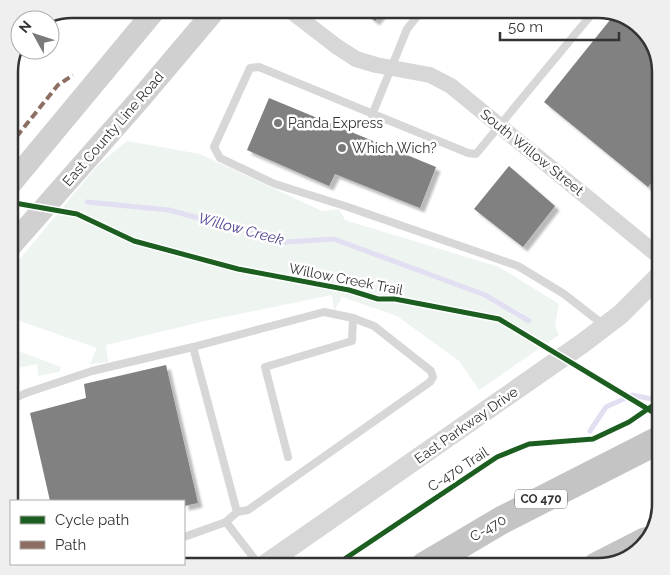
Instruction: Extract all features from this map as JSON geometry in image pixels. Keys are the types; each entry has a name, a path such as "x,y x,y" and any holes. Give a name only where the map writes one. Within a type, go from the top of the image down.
{"highway":[{"name":"C-470","path":"438,558 538,501 652,443"}],"main road":[{"path":"18,175 149,18"},
{"name":"East County Line Road","path":"18,238 208,18"}],"street":[{"name":"South Willow Street","path":"300,18 347,54 365,62 392,66 440,79 501,126 652,251"},
{"name":"East Parkway Drive","path":"273,558 606,326 652,283"}],"lane":[{"path":"372,115 407,29 415,18"},
{"path":"589,18 476,154 468,153 372,115 259,66 250,68 214,142 214,146 220,158 276,184 518,266 564,294 606,326"},
{"path":"18,396 92,371 193,347 324,312 353,318 374,326 431,371 433,377 430,382 248,510 237,512 226,522 185,537"},
{"path":"288,457 265,367 352,341 353,318"},
{"path":"193,347 237,512"},
{"path":"226,522 255,558"}],"shaded area":[{"path":"127,141 200,154 322,211 339,209 345,220 499,267 559,304 555,326 559,335 479,390 459,361 397,316 342,297 334,311 332,295 205,321 106,345 108,362 90,364 97,348 18,320 18,261 97,166"},
{"path":"18,351 61,367 59,372 38,376 37,364 18,368 20,362 18,361"},
{"path":"18,368 20,383 18,384"}],"building":[{"path":"611,19 626,25 641,39 650,54 652,72 652,182 648,187 544,102"},
{"path":"269,98 436,167 420,208 335,174 329,186 247,150"},
{"path":"509,166 555,206 523,247 474,209"},
{"path":"166,365 198,503 185,506 185,500 50,500 30,413 86,398 84,384"}],"waterway":[{"name":"Willow Creek","path":"87,202 169,210 286,242 334,239 485,295 529,321"},
{"path":"590,431 606,407 632,395 652,399"}],"marked path":[{"path":"18,135 58,85 73,75"}],"cycle path":[{"name":"Willow Creek Trail","path":"18,204 77,214 134,241 238,269 349,290 378,299 395,299 499,319 652,412"},
{"name":"C-470 Trail","path":"346,558 497,457 529,444 593,439 629,422 652,406"}],"place":[{"name":"Panda Express","path":"278,123"},
{"name":"Which Wich?","path":"342,148"}]}
